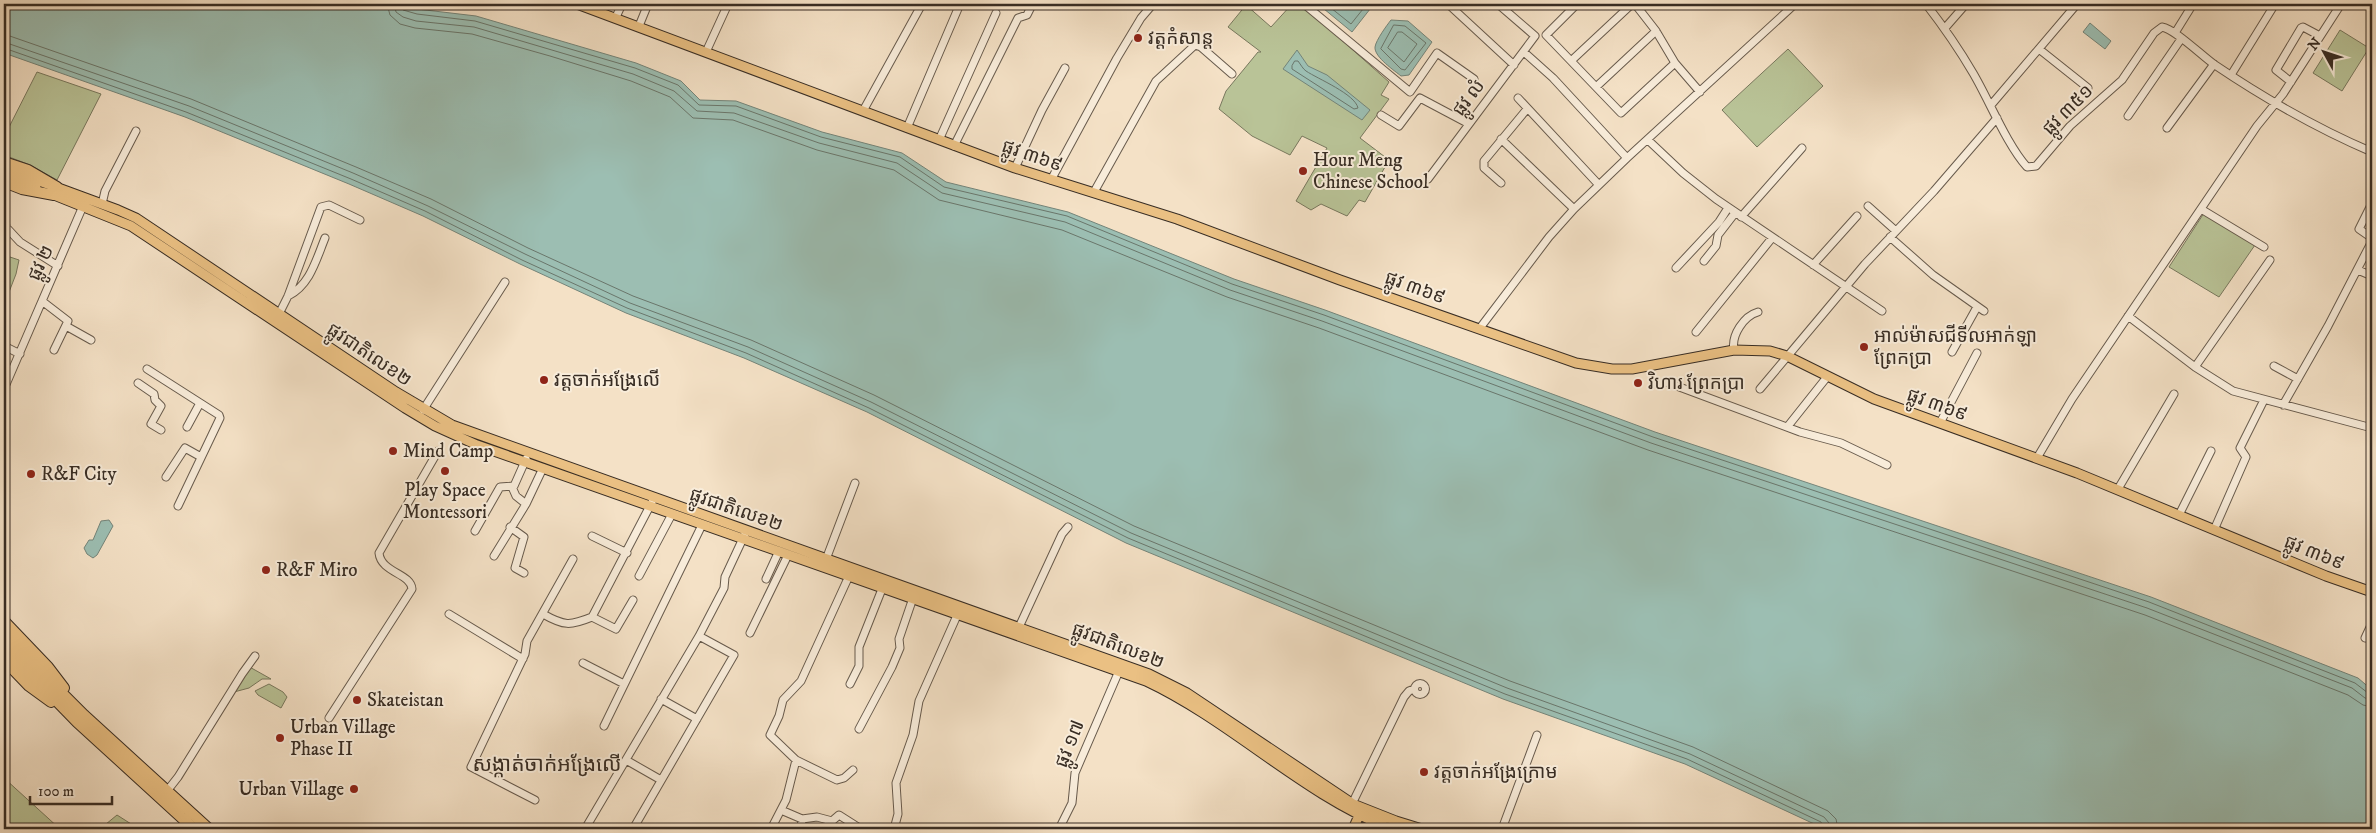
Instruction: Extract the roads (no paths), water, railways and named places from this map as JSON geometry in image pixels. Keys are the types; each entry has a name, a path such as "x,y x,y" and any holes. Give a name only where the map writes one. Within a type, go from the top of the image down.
{"highway":[{"path":"4,162 28,170 56,191"},
{"path":"4,182 22,189 56,191"},
{"path":"4,622 22,660"},
{"path":"4,635 22,660 194,829"},
{"path":"4,648 22,660"},
{"path":"4,660 22,660 48,666 81,719 209,829"}],"main road":[{"name":"ផ្លូវ ៣៦៩","path":"577,4 616,17 1015,168 1170,216 1340,280 1576,363 1612,370 1652,366 1734,350 1763,350 1787,356 1874,399 2037,458 2326,576 2372,592"},
{"path":"4,168 21,178 56,191"},
{"path":"4,176 21,178"},
{"name":"ផ្លូវជាតិលេខ២","path":"56,191 102,204 136,218 279,314 316,344"},
{"name":"ផ្លូវជាតិលេខ២","path":"56,191 83,206 131,226 316,344 449,433 527,458 1114,666"},
{"name":"ផ្លូវជាតិលេខ២","path":"394,396 469,433 527,458 543,468 652,502 672,514 702,525 744,535 778,552 825,563 849,576 884,584 914,598 1019,626 1114,666 1181,699 1351,807 1391,829"},
{"name":"ផ្លូវជាតិលេខ២","path":"1361,812 1422,829"},
{"path":"1354,829 1361,812"}],"street":[{"path":"616,17 622,4"},
{"path":"639,26 648,4"},
{"path":"706,52 728,4"},
{"path":"863,111 922,4"},
{"path":"907,128 960,4"},
{"path":"1052,180 1117,58 1141,18 1154,4"},
{"path":"1304,4 1410,92 1469,124"},
{"path":"1448,4 1514,65"},
{"name":"ផ្លូវ លំ","path":"1428,179 1536,36 1498,4"},
{"path":"1577,4 1546,35 1621,113 1675,63"},
{"path":"1571,60 1634,4 1656,31 1675,63 1700,92"},
{"path":"1782,4 1788,10"},
{"path":"1480,328 1549,237 1574,209 1795,4"},
{"name":"ផ្លូវ ៣៥១","path":"1926,4 1945,28 2024,162 2027,166 2033,167 2070,126 2122,80 2159,28 2166,28 2175,33"},
{"path":"1945,28 1966,4"},
{"path":"1991,105 2077,4"},
{"path":"2193,4 2175,33 2181,39 2214,64 2276,102 2372,152"},
{"path":"2231,75 2275,4"},
{"path":"2037,458 2072,399 2257,126 2291,82 2341,4"},
{"path":"954,146 1018,18 1027,15 1032,5"},
{"path":"939,140 996,14"},
{"path":"2291,82 2276,70 2301,28 2303,27 2320,36"},
{"path":"1596,87 1656,31"},
{"path":"2128,116 2181,39"},
{"path":"1094,192 1156,81 1187,52 1198,45 1232,74"},
{"path":"2039,49 2088,88"},
{"path":"1524,52 1553,78 1627,158"},
{"path":"1410,92 1438,53 1474,79"},
{"path":"2167,128 2214,64"},
{"path":"1015,168 1042,110 1065,68"},
{"path":"1381,115 1399,126 1420,98"},
{"path":"1518,98 1599,185"},
{"path":"1501,183 1483,164 1527,109"},
{"path":"1760,389 1847,285 1997,118"},
{"path":"102,204 105,191 136,131"},
{"path":"1502,139 1574,209"},
{"path":"1648,140 1683,172 1728,208 1813,265 1847,285 1882,311"},
{"path":"1704,261 1716,246 1718,235 1802,148"},
{"path":"2283,405 2370,250 2372,240 2359,229 2372,203"},
{"path":"279,314 288,296 321,207 329,205 360,220"},
{"name":"ផ្លូវ ២","path":"4,389 83,206"},
{"path":"1868,206 1933,274 1984,312"},
{"path":"1676,268 1719,222 1728,208"},
{"path":"2201,209 2264,247"},
{"path":"4,214 6,227 20,242 58,266"},
{"path":"1813,265 1857,216"},
{"path":"288,296 298,291 305,282 325,238"},
{"path":"1696,332 1772,238"},
{"path":"2195,367 2270,260"},
{"path":"2358,270 2372,276"},
{"path":"423,410 505,282"},
{"path":"42,301 68,320 54,350"},
{"path":"1952,352 1977,307"},
{"path":"1734,350 1733,344 1742,324 1752,314 1758,312"},
{"path":"2128,316 2195,367 2234,391 2372,427"},
{"path":"66,326 91,340"},
{"path":"4,346 20,354"},
{"path":"1940,423 1977,353"},
{"path":"2274,366 2298,379"},
{"path":"147,369 219,415 220,418 178,506"},
{"path":"1788,426 1827,377"},
{"path":"1666,382 1800,432 1841,443 1887,465"},
{"path":"138,383 154,394 155,400 161,406 151,424 161,430"},
{"path":"2118,490 2174,394"},
{"path":"2214,530 2246,457 2240,448 2264,400"},
{"path":"187,427 200,403"},
{"path":"166,477 185,448 201,457"},
{"path":"329,718 412,589 408,581 382,564 379,553 438,451"},
{"path":"2179,515 2211,451"},
{"path":"512,487 527,458"},
{"path":"494,556 510,527 526,504 543,468"},
{"path":"825,563 854,483"},
{"path":"475,531 500,487 512,487"},
{"path":"512,487 516,496 526,504"},
{"path":"543,614 564,624 576,624 592,617 652,502"},
{"path":"639,576 672,514"},
{"path":"604,726 702,525"},
{"path":"510,527 524,537 515,568 524,573"},
{"path":"1019,626 1062,534 1068,527"},
{"path":"585,829 699,636 724,588 724,577 744,535"},
{"path":"592,536 627,553"},
{"path":"766,579 778,552"},
{"path":"750,633 788,555"},
{"path":"535,800 471,767 523,659 527,641 573,559"},
{"path":"849,576 801,681 783,700 779,716 770,735 796,760 837,780 844,778 853,770"},
{"path":"850,684 859,666 858,647 884,584"},
{"path":"858,729 892,667 900,648 899,639 914,598"},
{"path":"592,617 616,629 632,600"},
{"path":"894,829 898,814 896,783 913,735 919,702 960,610"},
{"path":"449,614 523,659"},
{"path":"2365,638 2372,623"},
{"path":"633,829 734,655 699,636"},
{"path":"167,791 178,777 255,656"},
{"path":"583,663 624,684"},
{"name":"ផ្លូវ ១៧","path":"1059,829 1072,803 1075,773 1114,666"},
{"path":"1351,807 1404,697 1409,691 1414,689"},
{"path":"661,699 697,719"},
{"path":"1502,829 1538,735"},
{"path":"626,760 661,780"},
{"path":"771,829 781,810 796,760"},
{"path":"781,810 802,819 817,817 832,821 838,815 861,829"},
{"path":"800,829 802,819"}],"water":[{"path":"4,4 398,4 417,9 476,16 636,63 681,81 700,100 736,101 822,132 902,153 946,182 1068,212 1234,279 1325,310 1655,432 2151,597 2358,678 2372,690 2372,829 1825,829 1685,764 1503,699 1126,543 867,412 744,358 626,313 423,216 349,184 185,117 4,53"},
{"path":"1318,4 1374,4 1352,32"},
{"path":"1391,20 1408,21 1432,42 1409,75 1401,76 1385,63 1376,51 1377,41"},
{"path":"2090,23 2111,41 2105,49 2083,32"},
{"path":"1297,50 1308,66 1327,75 1370,110 1362,120 1283,69"},
{"path":"109,520 113,526 97,555 93,558 87,554 84,548 89,540 93,540 101,521"}],"waterway":[{"path":"417,9 419,4"}],"place":[{"name":"វត្តកំសាន្ត","path":"1138,38"},
{"name":"Hour Meng Chinese School","path":"1303,171"},
{"name":"អាល់ម៉ាសជីទីលអាក់ឡា ព្រែកប្រា","path":"1864,347"},
{"name":"វត្តចាក់អង្រែលើ","path":"544,380"},
{"name":"វិហារ ព្រែកប្រា","path":"1638,383"},
{"name":"Mind Camp","path":"393,451"},
{"name":"Play Space Montessori","path":"445,471"},
{"name":"R&F City","path":"31,474"},
{"name":"R&F Miro","path":"266,570"},
{"name":"Skateistan","path":"357,700"},
{"name":"Urban Village Phase II","path":"280,738"},
{"name":"វត្តចាក់អង្រែក្រោម","path":"1424,772"},
{"name":"Urban Village","path":"354,789"}],"district":[{"name":"សង្កាត់ចាក់អង្រែលើ","path":"547,765"}]}
